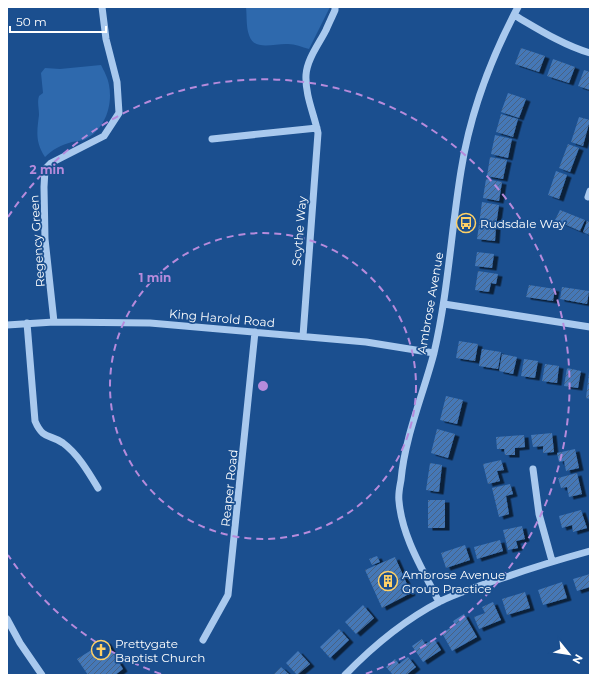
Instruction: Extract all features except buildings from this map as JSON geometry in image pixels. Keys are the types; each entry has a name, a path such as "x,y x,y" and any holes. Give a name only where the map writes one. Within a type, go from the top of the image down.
{"street":[{"name":"Regency Green","path":"54,322 45,239 45,169 51,163 104,136 119,113 117,82 106,39 102,7"},
{"name":"Scythe Way","path":"303,336 318,133 307,95 306,74 312,56 327,29 335,7"},
{"name":"Ambrose Avenue","path":"439,602 411,545 404,525 399,500 403,462 434,353 444,304 461,170 471,122 490,66 518,7"},
{"path":"514,15 554,38 590,53"},
{"path":"212,139 317,128"},
{"path":"444,304 590,327"},
{"name":"King Harold Road","path":"7,325 54,322 150,323 366,342 434,353"},
{"path":"27,323 35,421 39,430 48,437 63,443 83,464 98,488"},
{"name":"Reaper Road","path":"203,640 228,595 255,332"},
{"path":"533,468 539,514 552,561"},
{"path":"345,675 374,646 402,625 439,602 462,591 552,561 590,551"},
{"path":"7,619 20,643 42,675"}],"shaded area":[{"path":"246,7 330,7 309,49 291,44 266,46 255,43 248,32"},
{"path":"101,65 108,80 110,93 110,101 106,117 102,124 91,136 84,140 61,146 45,157 38,141 38,98 43,93 41,73 45,68 60,69"}],"place":[{"name":"Rudsdale Way","path":"466,223"},
{"name":"Ambrose Avenue Group Practice","path":"388,581"},
{"name":"Prettygate Baptist Church","path":"101,650"}]}
